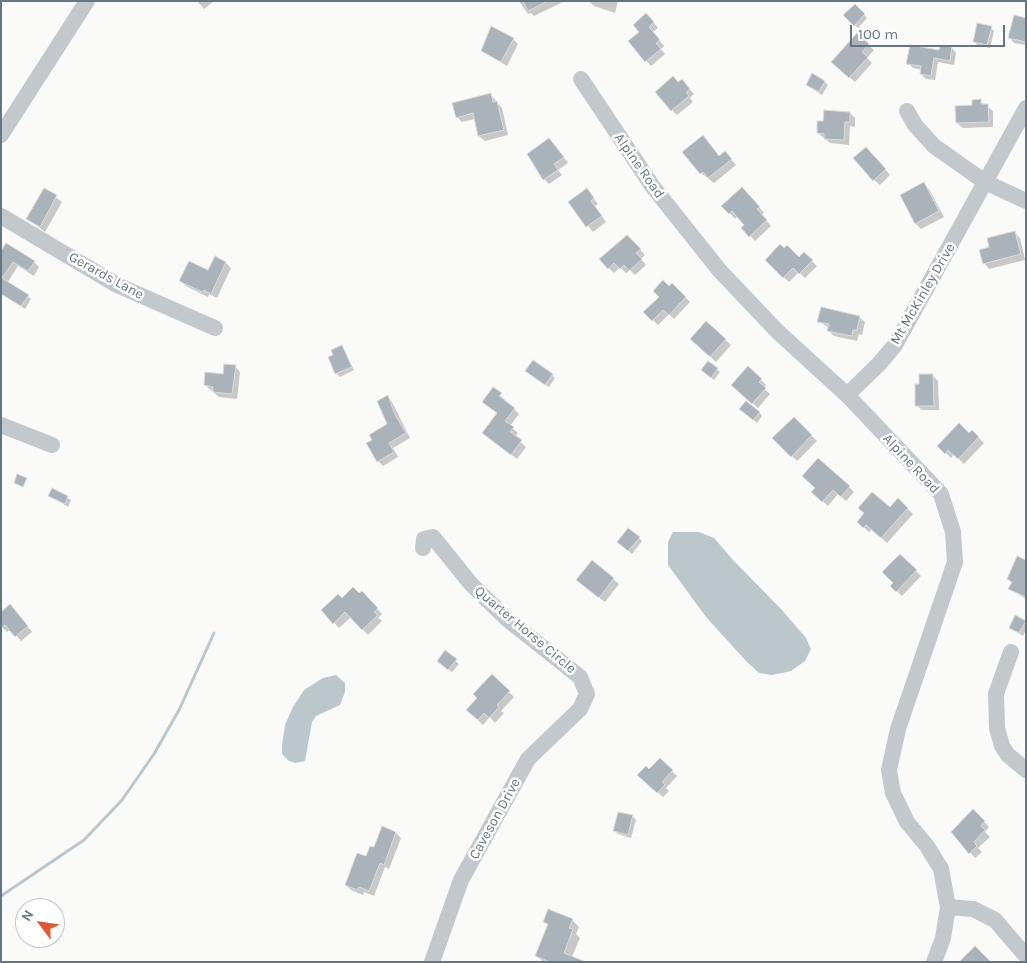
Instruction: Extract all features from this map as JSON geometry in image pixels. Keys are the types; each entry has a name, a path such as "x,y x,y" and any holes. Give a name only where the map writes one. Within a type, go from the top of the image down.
{"street":[{"path":"1,135 87,1"},
{"name":"Alpine Road","path":"580,79 653,187 720,271 777,331 847,396 941,494 953,532 955,562 898,729 889,770 893,793 907,822 941,869 948,907 943,938 934,962"},
{"name":"Mt McKinley Drive","path":"847,396 879,364 894,345 1026,108"},
{"path":"907,112 914,125 934,146 985,182 1026,201"},
{"name":"Gerards Lane","path":"1,216 117,285 214,328"},
{"path":"1,425 52,445"},
{"name":"Quarter Horse Circle","path":"423,548 424,539 433,537 471,584 507,618 580,677 587,694"},
{"path":"1011,652 996,694 997,728 1002,746 1008,755 1026,770"},
{"name":"Caveson Drive","path":"432,962 461,880 528,759 580,709 587,694"},
{"path":"948,907 973,909 995,920 1026,956"}],"shaded area":[{"path":"673,532 699,532 714,538 806,638 811,649 805,661 791,671 772,675 759,673 746,661 706,617 668,565 668,542"},
{"path":"336,675 345,683 345,692 340,705 316,716 312,722 305,761 295,763 289,761 282,754 282,745 285,725 293,707 304,690 323,678"}],"building":[{"path":"523,1 548,1 528,11"},
{"path":"855,4 865,14 854,26 843,15"},
{"path":"646,13 654,22 649,27 660,40 656,43 661,49 645,62 628,41 639,32 633,25"},
{"path":"1014,15 1026,18 1026,42 1008,38"},
{"path":"977,23 992,26 987,45 973,42"},
{"path":"491,26 514,38 501,62 481,51"},
{"path":"857,33 869,44 862,52 868,57 849,78 831,62"},
{"path":"910,45 939,50 940,45 952,47 950,61 934,58 931,76 920,74 921,66 906,64"},
{"path":"812,73 825,81 819,92 806,85"},
{"path":"673,76 678,82 682,79 690,89 686,92 689,96 671,111 655,92"},
{"path":"491,93 493,102 497,101 504,130 478,136 473,113 456,118 452,103"},
{"path":"981,99 981,104 988,104 989,122 956,123 955,106 972,105 972,100"},
{"path":"824,110 850,112 850,122 845,122 844,140 824,139 824,134 817,133 817,121 823,121"},
{"path":"703,135 719,156 725,151 732,159 708,178 703,172 700,174 682,152"},
{"path":"549,138 564,157 554,164 558,170 543,180 527,154"},
{"path":"866,147 886,169 873,181 853,158"},
{"path":"924,182 939,211 915,224 900,195"},
{"path":"742,187 760,207 757,209 767,220 749,237 741,228 744,225 732,211 729,214 721,206"},
{"path":"44,188 57,195 40,227 26,219"},
{"path":"587,188 594,198 591,201 602,216 586,227 568,202"},
{"path":"1015,231 1021,254 983,264 979,250 989,247 987,238"},
{"path":"627,235 641,249 636,253 642,259 629,271 624,265 620,269 614,263 608,269 599,259"},
{"path":"6,243 35,261 28,271 13,262 2,278 29,295 21,306 1,294 1,251"},
{"path":"780,244 784,248 787,245 799,257 804,252 813,260 799,274 793,268 783,278 765,260"},
{"path":"215,256 226,262 211,294 204,290 202,292 179,281 189,261 208,270"},
{"path":"663,280 669,286 672,283 686,297 669,315 663,310 652,321 643,312 659,297 653,291"},
{"path":"821,307 860,316 857,330 853,330 852,336 827,331 829,324 817,322"},
{"path":"706,321 726,339 710,357 690,339"},
{"path":"342,345 352,367 335,374 328,357 333,355 331,350"},
{"path":"533,360 553,374 545,385 525,371"},
{"path":"708,361 718,368 711,378 701,370"},
{"path":"224,364 236,365 232,394 213,392 213,387 204,385 205,372 223,374"},
{"path":"748,366 762,379 759,382 766,388 752,404 731,385"},
{"path":"919,374 933,374 934,406 915,406 915,384 919,384"},
{"path":"493,387 502,393 499,396 515,408 505,421 514,427 510,432 522,440 511,455 482,433 497,413 482,402"},
{"path":"388,395 395,415 406,433 389,443 394,452 377,462 366,443 372,440 369,435 387,424 377,401"},
{"path":"746,401 760,412 753,420 739,409"},
{"path":"794,417 812,435 791,457 772,438"},
{"path":"959,423 969,433 972,430 979,437 958,459 948,450 945,454 937,446"},
{"path":"818,458 850,486 841,497 833,490 822,502 811,492 815,488 802,476"},
{"path":"17,474 27,478 23,487 14,483"},
{"path":"52,488 68,496 65,504 48,496"},
{"path":"872,492 890,507 898,498 908,508 881,538 866,525 863,528 857,522 864,513 858,508"},
{"path":"628,528 640,537 628,551 617,542"},
{"path":"900,554 917,570 896,592 890,586 893,583 882,572"},
{"path":"1017,556 1026,560 1026,597 1008,589 1012,582 1007,579"},
{"path":"592,560 614,578 599,598 576,580"},
{"path":"353,587 359,593 362,591 378,608 374,612 378,615 362,630 345,612 333,624 321,610 338,594 342,598"},
{"path":"10,604 28,626 15,637 5,625 1,628 1,612"},
{"path":"1015,615 1026,621 1019,633 1009,628"},
{"path":"445,650 457,659 448,670 437,661"},
{"path":"492,674 510,691 497,705 499,707 489,718 484,713 478,720 466,710 477,698 473,694"},
{"path":"660,758 673,770 662,782 665,785 657,793 637,775 646,766 649,769"},
{"path":"973,809 985,821 981,826 985,830 974,842 977,846 969,854 951,832"},
{"path":"618,812 633,815 628,835 613,831"},
{"path":"382,826 396,832 384,865 380,863 369,891 359,887 357,890 345,885 357,853 366,856 370,846 374,847"},
{"path":"548,909 573,919 569,928 573,929 564,953 586,962 550,962 535,956 548,924 543,922"},
{"path":"975,946 991,962 959,962"}],"waterway":[{"path":"1,896 84,840 122,800 154,754 179,710 214,633"}]}
